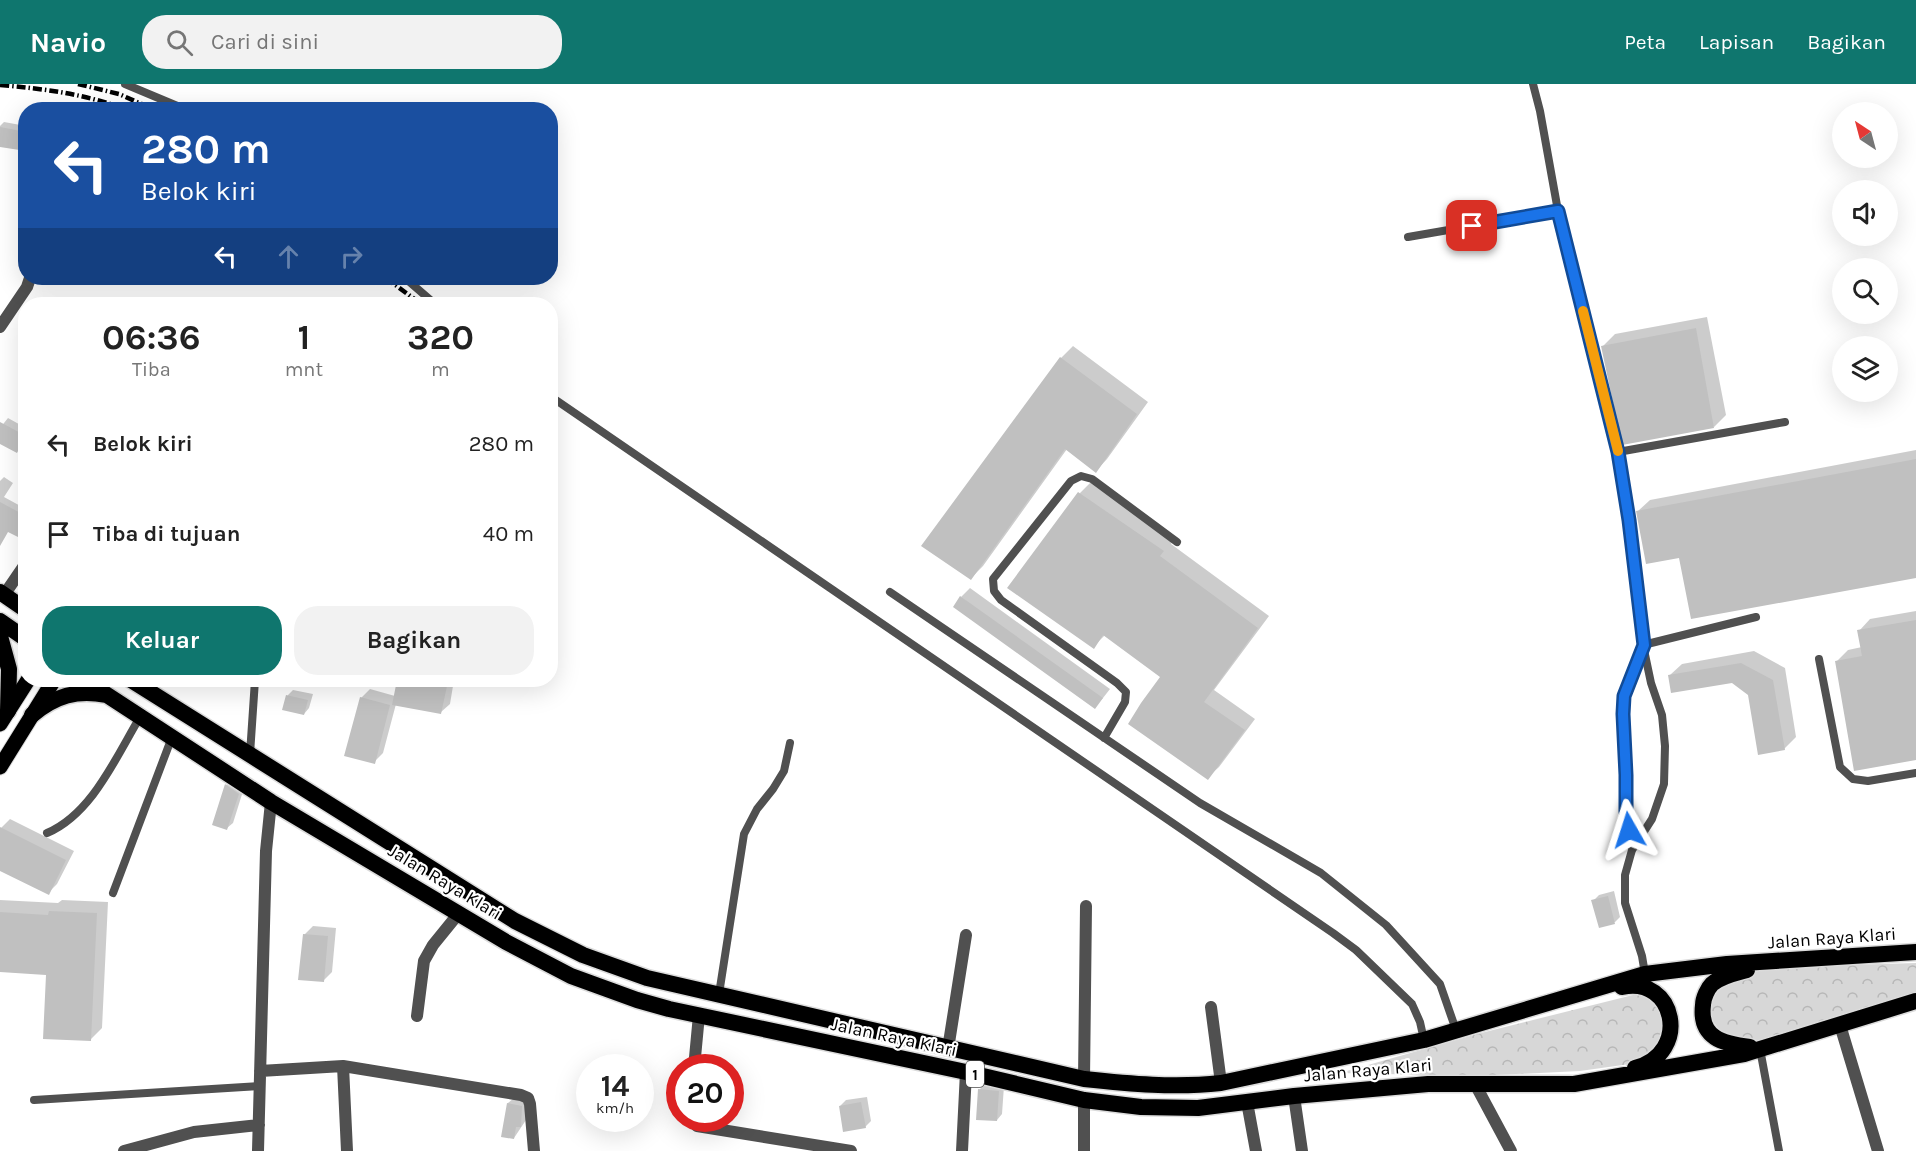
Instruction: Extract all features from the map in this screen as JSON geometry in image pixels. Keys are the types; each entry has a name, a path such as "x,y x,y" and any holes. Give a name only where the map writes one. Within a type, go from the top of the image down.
{"highway":[{"path":"2,593 18,604"},
{"path":"0,621 18,633"},
{"path":"0,636 9,669 10,690 4,718"},
{"name":"Jalan Raya Klari","path":"95,687 271,802 506,942 571,976 636,1000 1084,1100 1142,1107 1198,1108 1294,1096 1428,1084 1574,1084 1744,1054 1916,1001"},
{"name":"Jalan Raya Klari","path":"142,687 515,921 583,955 647,978 1084,1079 1142,1085 1192,1086 1221,1083 1424,1040 1645,974 1727,964 1916,952"},
{"path":"32,715 46,704 74,693 92,692 110,696"},
{"path":"1760,1048 1726,1044 1708,1032 1701,1018 1703,1000 1711,984 1727,976 1778,961"},
{"path":"1525,1009 1629,986 1646,987 1662,1000 1670,1014 1671,1033 1664,1051 1646,1065 1574,1084"}],"main road":[{"path":"4,718 24,687"},
{"path":"0,767 50,687"}],"street":[{"path":"0,327 18,298"},
{"path":"2,593 18,573"},
{"path":"258,1151 266,851 271,802"},
{"path":"1084,1079 1086,906"},
{"path":"417,1016 424,961 433,945 459,913"},
{"path":"948,1049 966,935"},
{"path":"1211,1006 1221,1083"},
{"path":"695,1054 699,1015"},
{"path":"1840,1025 1878,1151"},
{"path":"260,1071 343,1066 521,1095 528,1098 530,1104 534,1151"},
{"path":"343,1066 347,1151"},
{"path":"963,1151 966,1072"},
{"path":"1475,1084 1511,1151"},
{"path":"1294,1096 1302,1151"},
{"path":"1084,1100 1084,1151"},
{"path":"1247,1102 1256,1151"},
{"path":"124,1151 194,1132 259,1125"},
{"path":"734,1132 851,1151"}],"lane":[{"path":"125,84 168,102"},
{"path":"1533,84 1558,211 1618,452 1629,520 1644,645 1662,715 1665,746 1664,784 1652,819 1632,850 1625,875 1625,903 1642,956 1645,974"},
{"path":"1408,237 1558,211"},
{"path":"413,285 427,297"},
{"path":"558,401 1333,933 1356,950 1412,1004 1420,1022 1424,1040"},
{"path":"1618,452 1785,422"},
{"path":"1104,738 1125,702 1126,692 1117,683 1001,600 994,591 993,579 1071,481 1081,476 1092,479 1177,542"},
{"path":"890,592 1200,803 1321,873 1386,925 1440,984 1456,1030"},
{"path":"1644,645 1756,617"},
{"path":"1632,850 1626,811 1624,696 1644,645"},
{"path":"1819,659 1840,767 1853,779 1868,781 1916,773"},
{"path":"249,755 254,687"},
{"path":"46,833 65,824 87,803 141,716"},
{"path":"113,893 173,736"},
{"path":"718,995 744,834 757,808 784,771 790,743"},
{"path":"1760,1048 1779,1151"},
{"path":"34,1100 260,1086"}],"green space":[{"path":"1916,963 1916,994 1759,1043 1722,1033 1708,1015 1710,1000 1716,990 1743,974 1779,967"},
{"path":"1637,994 1645,994 1663,1010 1662,1041 1637,1063 1580,1071 1475,1076 1340,1073 1477,1034"}],"building":[{"path":"0,127 18,130 18,150 0,147"},
{"path":"1696,328 1714,428 1622,445 1601,346"},
{"path":"1060,357 1137,414 1096,473 1065,449 971,580 921,546"},
{"path":"0,422 18,432 18,451 17,453 0,444"},
{"path":"1916,459 1916,578 1691,619 1679,558 1646,564 1636,511"},
{"path":"1078,492 1164,551 1160,556 1258,628 1204,702 1245,730 1208,780 1128,724 1160,677 1103,635 1094,649 1007,588"},
{"path":"0,502 18,512 18,537 8,532 0,546"},
{"path":"960,596 1103,698 1095,709 953,607"},
{"path":"1916,620 1916,760 1854,771 1835,661 1862,656 1857,630"},
{"path":"1741,663 1773,680 1785,750 1758,755 1748,695 1732,683 1671,693 1668,675"},
{"path":"396,687 447,687 441,714 392,705"},
{"path":"286,695 308,700 304,715 282,710"},
{"path":"360,697 390,705 375,764 344,756"},
{"path":"225,784 239,794 227,830 212,825"},
{"path":"0,827 66,860 49,895 0,871"},
{"path":"1608,896 1615,924 1599,928 1591,900"},
{"path":"49,911 97,913 91,1041 43,1039 46,975 0,972 0,912 48,915"},
{"path":"303,934 328,936 324,982 298,980"},
{"path":"978,1089 999,1091 997,1121 976,1120"},
{"path":"861,1102 866,1128 843,1132 839,1106"},
{"path":"507,1103 522,1106 521,1127 516,1127 514,1139 501,1137"}],"railway":[{"path":"78,84 119,94 137,102"},
{"path":"0,85 65,93 102,102"},
{"path":"395,285 412,297"}],"slow traffic":[{"path":"1583,311 1618,451"}],"route":[{"path":"1472,226 1558,211 1618,452 1629,520 1644,645 1624,696 1626,811 1629,830"}]}
